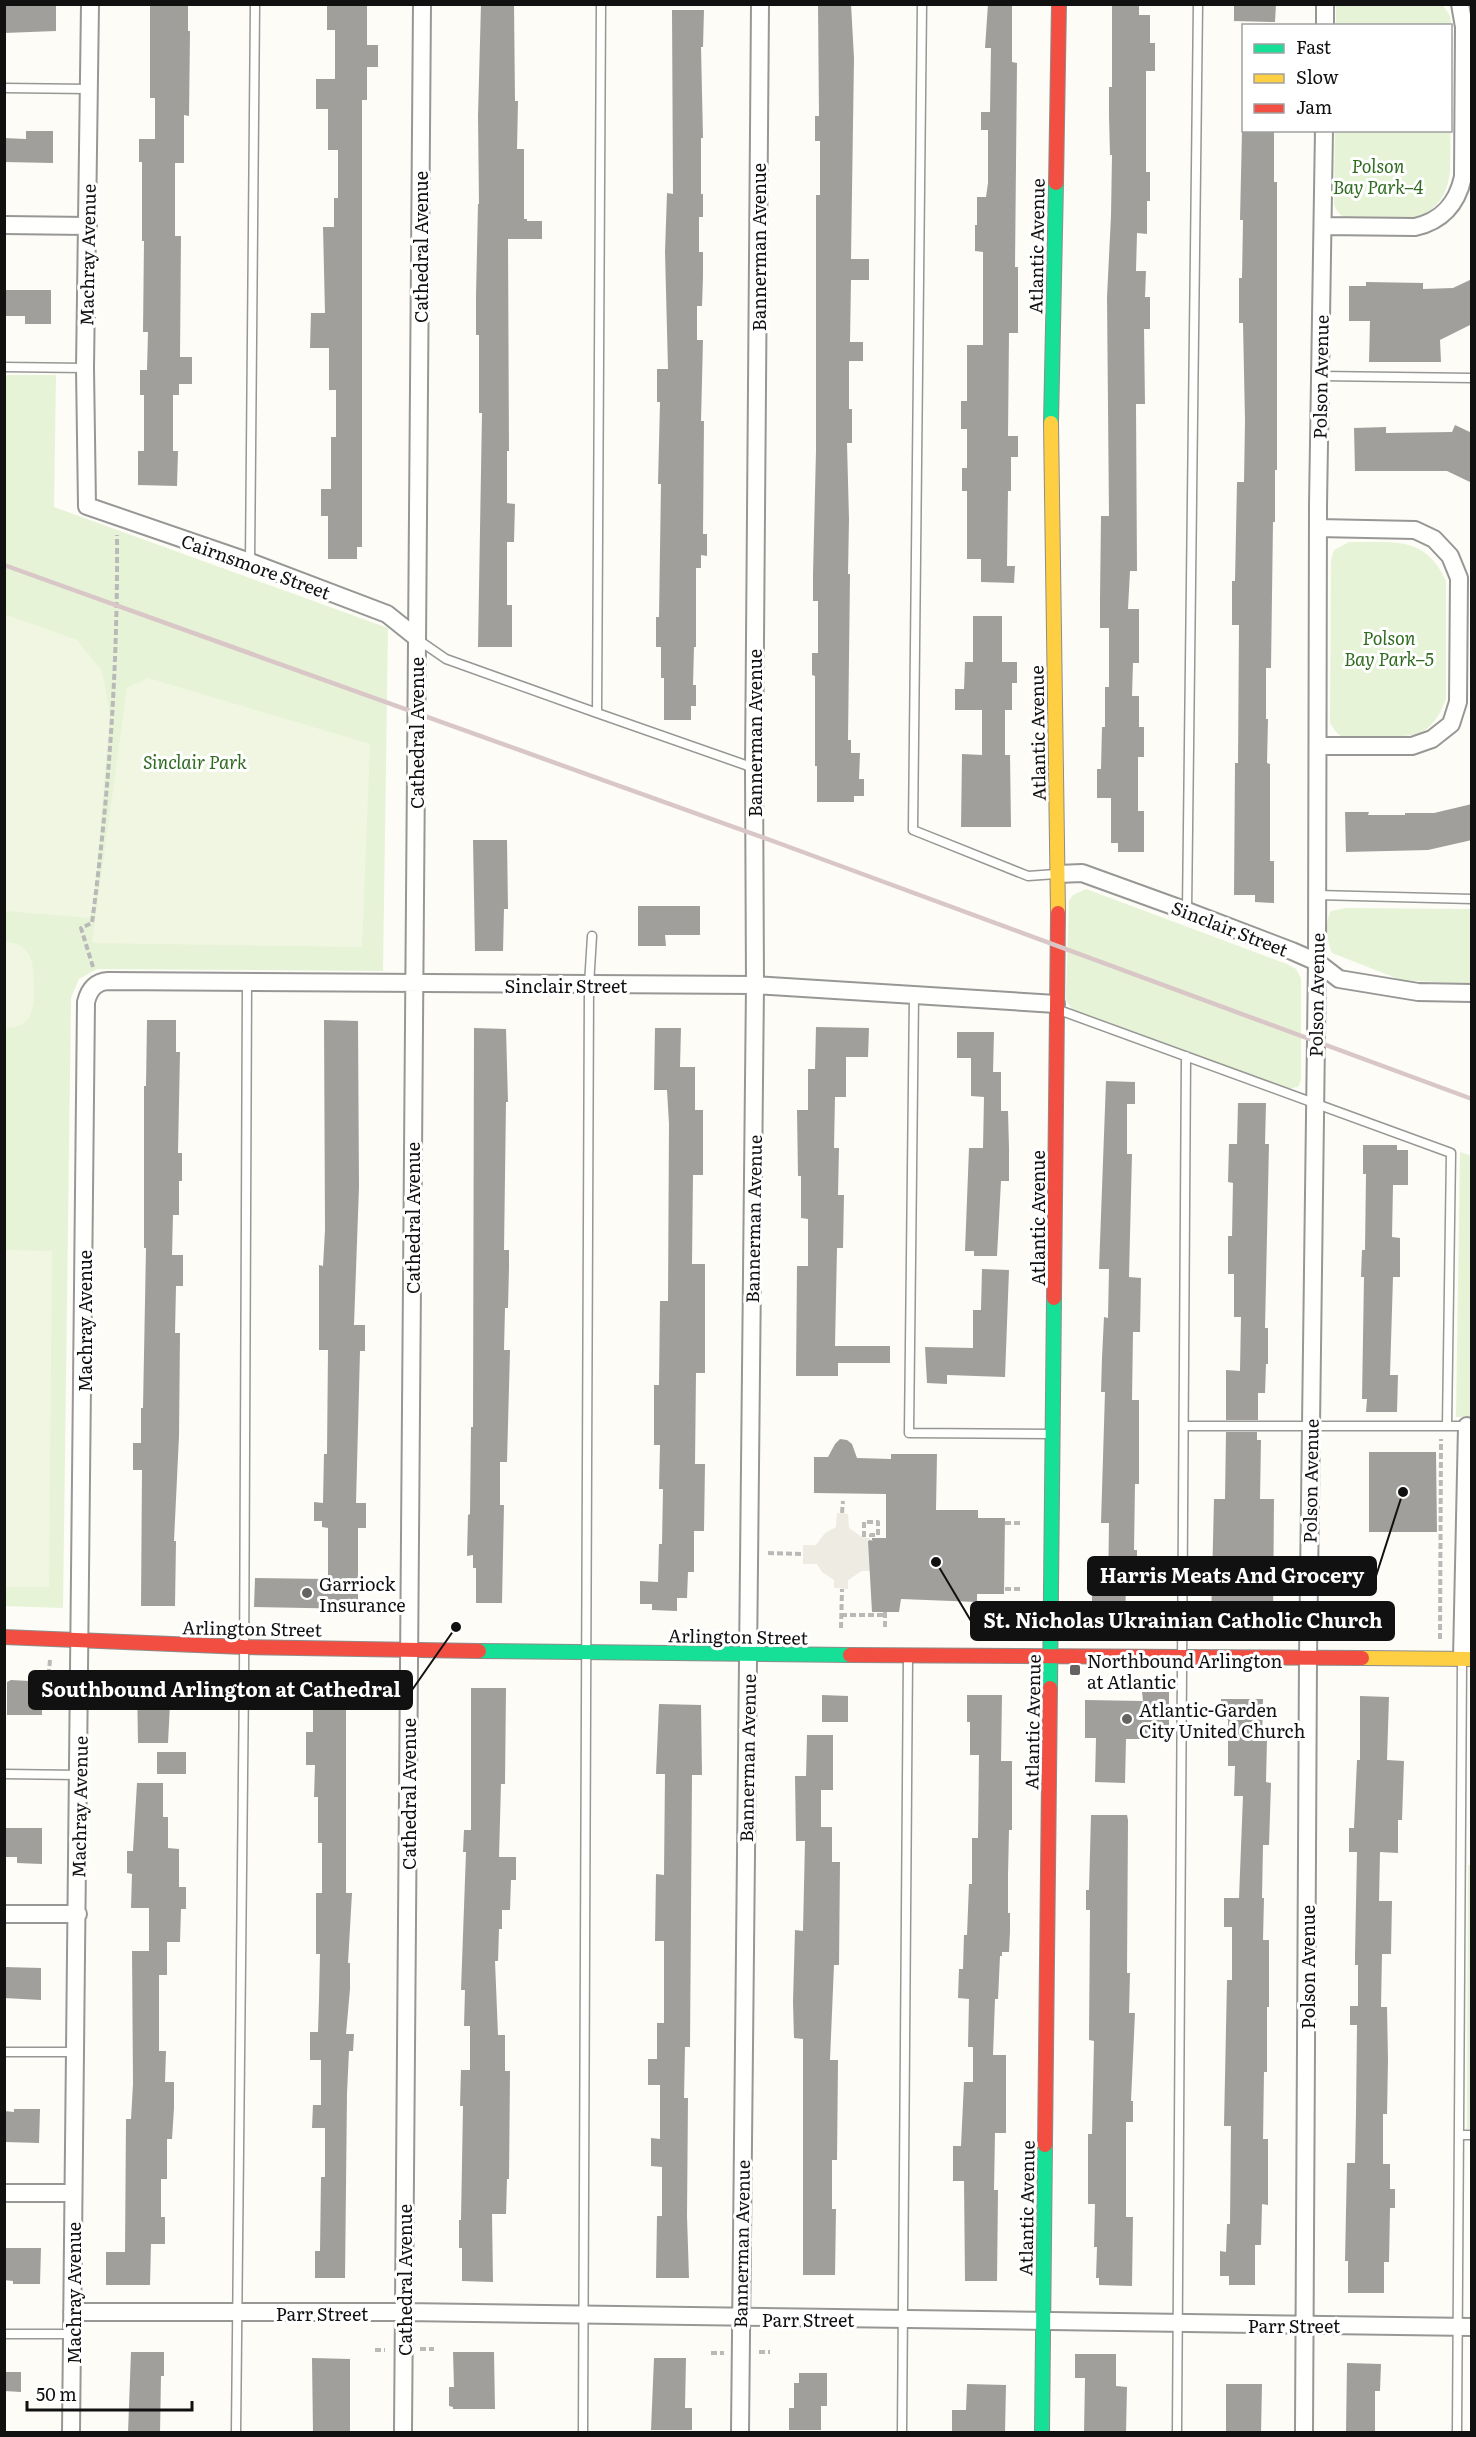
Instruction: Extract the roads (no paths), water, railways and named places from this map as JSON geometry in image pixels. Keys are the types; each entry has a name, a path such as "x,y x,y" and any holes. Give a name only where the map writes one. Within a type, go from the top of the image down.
{"street":[{"name":"Machray Avenue","path":"87,506 85,368 90,4"},
{"name":"Cathedral Avenue","path":"403,2433 422,4"},
{"name":"Bannerman Avenue","path":"740,2433 755,986 754,768 760,4"},
{"name":"Atlantic Avenue","path":"1042,2433 1058,874 1051,443 1059,4"},
{"path":"1325,4 1325,24"},
{"path":"1323,226 1415,227 1426,225 1441,216 1456,198 1462,177 1464,27 1460,4"},
{"name":"Polson Avenue","path":"1304,2433 1308,1658 1317,962 1318,528 1324,132"},
{"path":"4,225 88,225"},
{"name":"Cairnsmore Street","path":"87,506 250,562 387,614 417,638"},
{"path":"1318,528 1415,530 1434,538 1450,556 1459,578 1458,702 1451,724 1432,739 1412,746 1318,746"},
{"name":"Sinclair Street","path":"1058,874 1082,873 1187,911 1317,962 1340,979 1418,992 1472,993"},
{"name":"Sinclair Street","path":"86,1002 88,992 98,983 108,981 755,986 1056,1006"},
{"name":"Machray Avenue","path":"72,2433 86,1002"},
{"path":"1467,1659 1469,1426"},
{"name":"Arlington Street","path":"4,1637 244,1647 409,1648 586,1653 1467,1659"},
{"path":"4,1914 78,1914"},
{"path":"4,2193 73,2193"},
{"name":"Parr Street","path":"72,2312 237,2314 404,2312 740,2319 1465,2327"}],"lane":[{"path":"250,562 255,4"},
{"path":"597,713 601,4"},
{"path":"922,4 913,830 1029,876 1058,874"},
{"path":"1187,911 1198,4"},
{"path":"4,88 89,89"},
{"path":"4,367 85,368"},
{"path":"1320,376 1472,378"},
{"path":"417,638 446,659 754,768"},
{"path":"1317,895 1472,898"},
{"path":"583,2433 589,985 592,936"},
{"path":"236,2433 244,1647 247,982"},
{"path":"914,995 909,1433 1053,1434"},
{"path":"1056,1006 1451,1153 1444,1426"},
{"path":"1177,2433 1186,1056"},
{"path":"1184,1426 1469,1426"},
{"path":"902,2433 908,1656"},
{"path":"1457,2433 1465,2327 1460,2135 1461,1854 1467,1659"},
{"path":"4,1774 80,1775"},
{"path":"1461,1854 1472,1854"},
{"path":"4,2052 75,2052"},
{"path":"1460,2135 1472,2135"},
{"path":"4,2334 72,2334"}],"railway":[{"path":"4,565 781,844 1472,1099"}],"place":[{"name":"Harris Meats And Grocery","path":"1403,1492"},
{"name":"St. Nicholas Ukrainian Catholic Church","path":"936,1562"},
{"name":"Garriock Insurance","path":"307,1593"},
{"name":"Southbound Arlington at Cathedral","path":"456,1627"},
{"name":"Northbound Arlington at Atlantic","path":"1075,1670"},
{"name":"Atlantic-Garden City United Church","path":"1127,1719"}],"park label":[{"name":"Polson Bay Park–4","path":"1378,175"},
{"name":"Polson Bay Park–5","path":"1389,647"},
{"name":"Sinclair Park","path":"195,761"}]}
